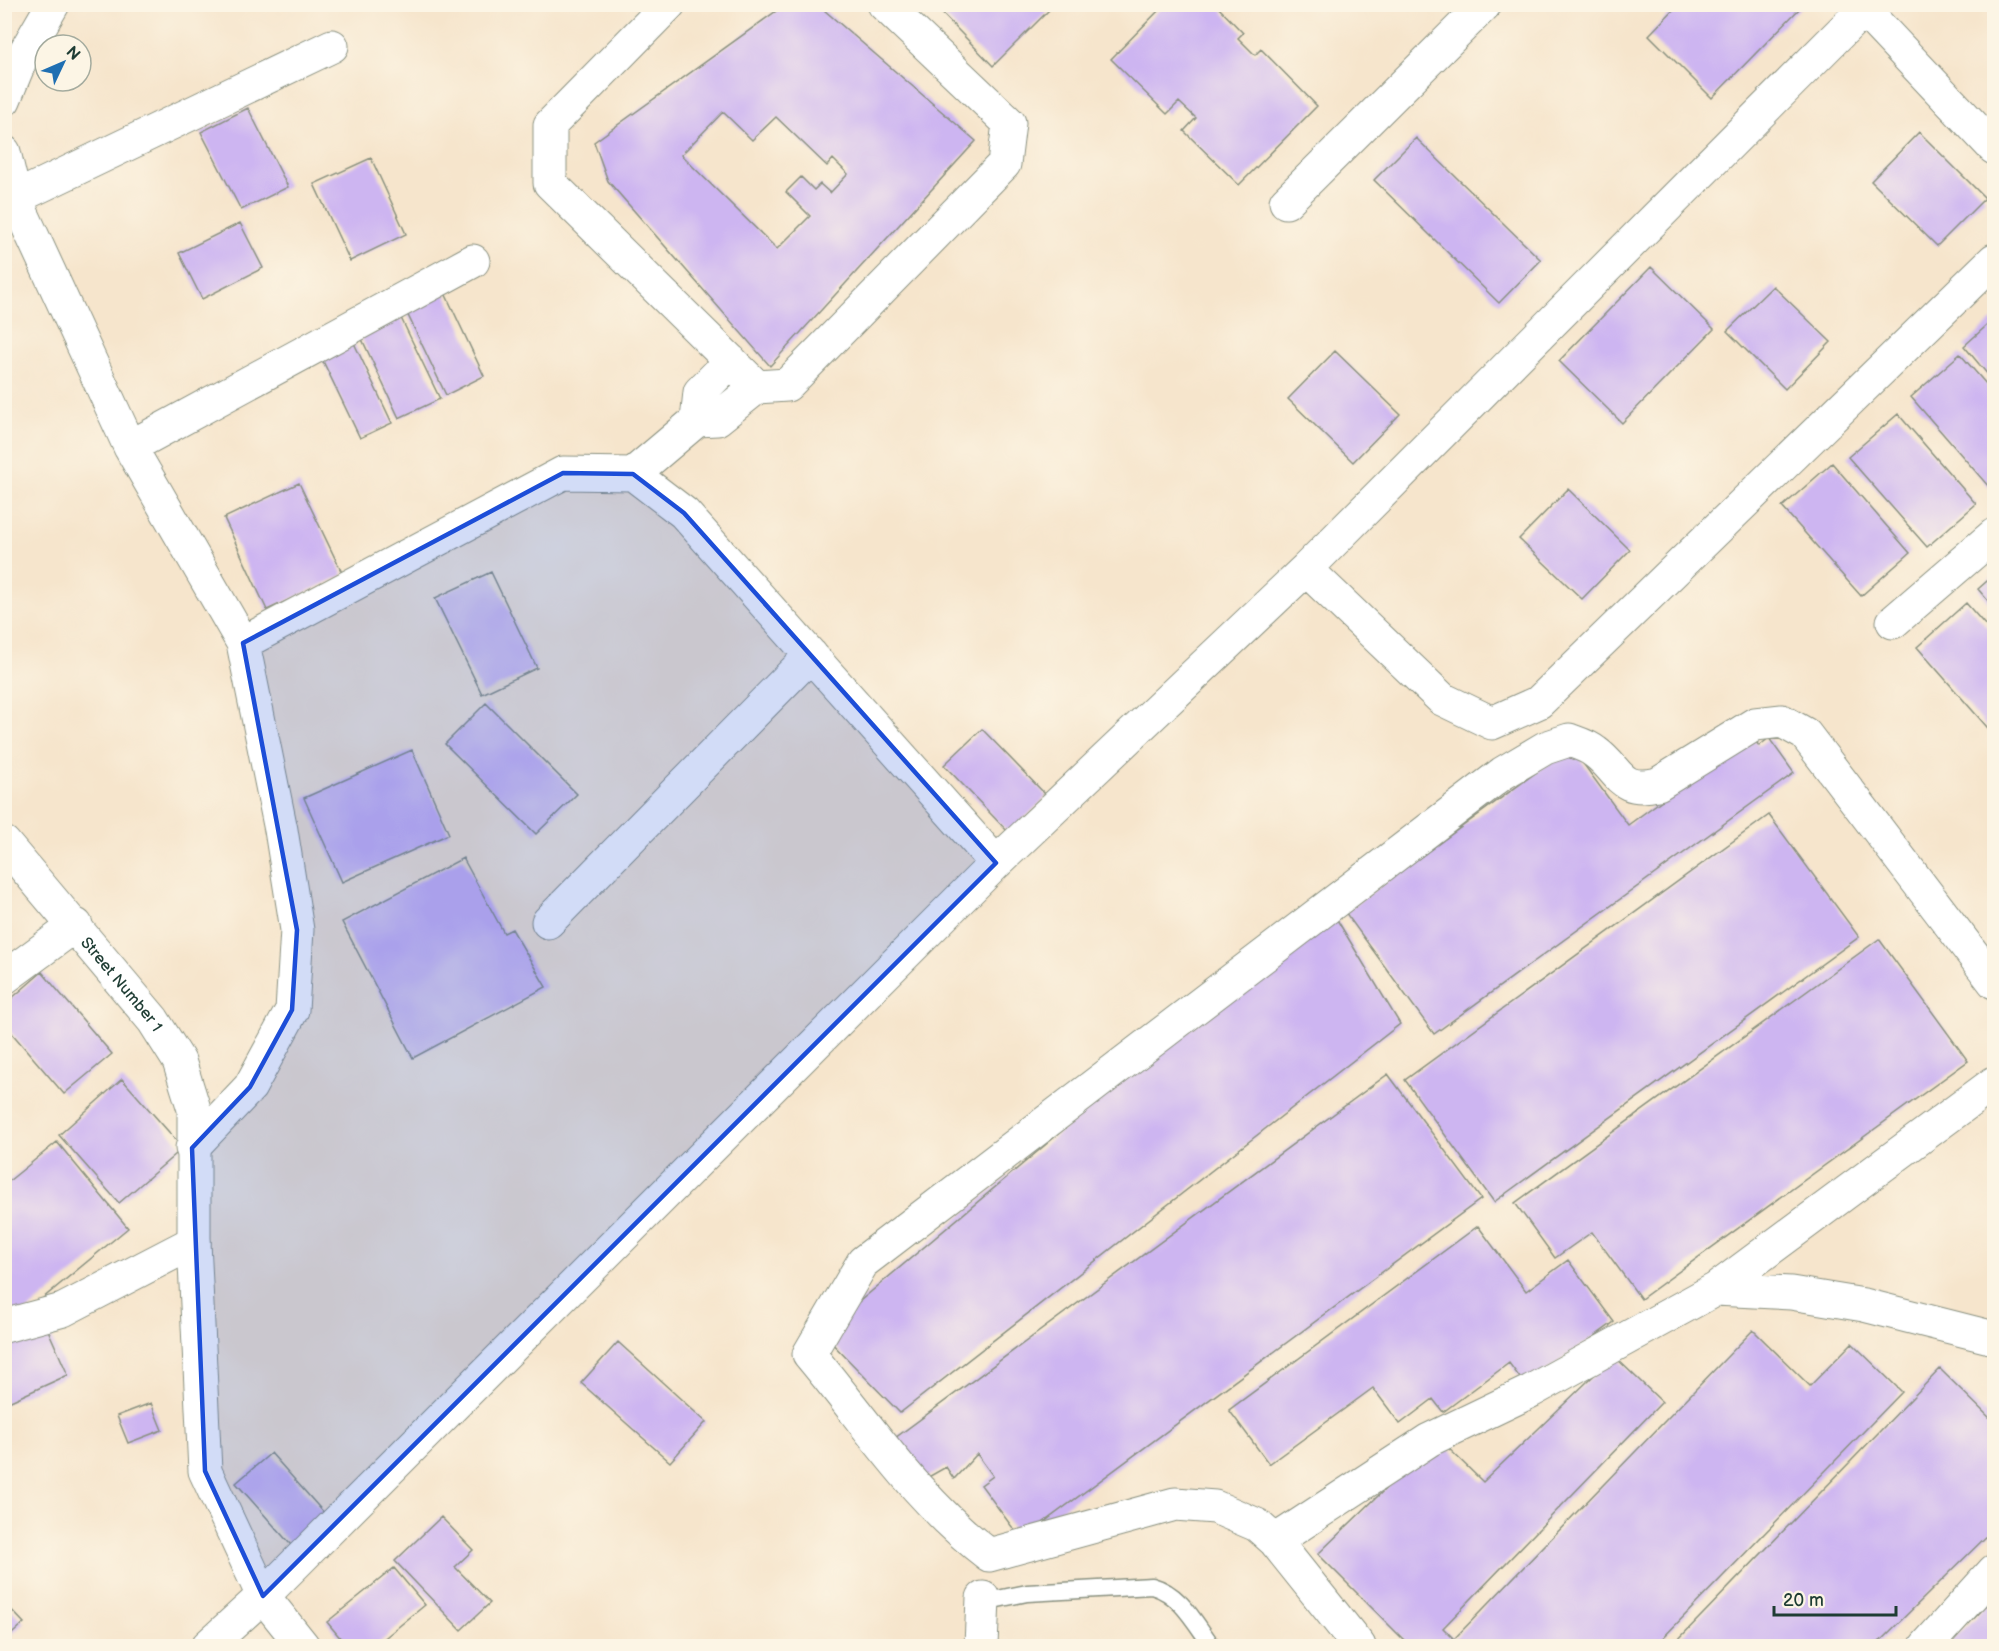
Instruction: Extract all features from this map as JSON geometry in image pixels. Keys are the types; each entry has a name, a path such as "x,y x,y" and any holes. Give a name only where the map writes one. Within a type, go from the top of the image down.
{"street":[{"path":"4,100 20,61 53,4"},
{"path":"669,4 550,125 550,183 757,387"},
{"path":"633,474 697,420 717,418 757,387 787,385 1004,164 1009,123 884,4"},
{"path":"1286,202 1485,4"},
{"path":"208,1647 263,1596 996,863 1306,569 1860,7 1995,148"},
{"path":"15,198 332,46"},
{"path":"4,152 15,198 130,447 243,643 281,830 297,930 292,1010 250,1087 192,1148"},
{"path":"1306,569 1442,699 1492,723 1539,702 1995,260"},
{"path":"130,447 473,261"},
{"path":"697,420 699,393 731,361"},
{"path":"243,643 563,473 633,474 684,513 996,863"},
{"path":"1893,622 1995,535"},
{"path":"548,922 810,655"},
{"path":"1359,1647 1275,1541 1257,1525 1215,1507 1175,1504 988,1555 954,1529 890,1458 856,1411 809,1354 863,1262 1503,773 1545,748 1569,740 1594,751 1623,780 1639,788 1658,784 1755,724 1782,721 1805,734 1995,982"},
{"name":"Street Number 1","path":"4,843 76,925 153,1020 179,1061 194,1109 192,1148 194,1242 205,1471 263,1596 303,1647"},
{"path":"4,978 76,925"},
{"path":"1275,1541 1429,1440 1531,1391 1716,1289 1995,1083"},
{"path":"4,1326 63,1310 194,1242"},
{"path":"1716,1289 1791,1293 1843,1302 1995,1338"},
{"path":"1926,1647 1995,1571"},
{"path":"981,1647 983,1600"}],"lane":[{"path":"983,1600 1027,1593 1152,1586 1166,1590 1180,1602 1212,1647"}],"highlighted area":[{"path":"563,473 633,474 684,513 996,863 263,1596 205,1471 192,1148 250,1087 292,1010 297,930 243,643"}],"building":[{"path":"786,4 817,4 976,141 770,366 608,181 594,142","holes":["723,112 752,140 776,117 827,166 833,159 848,174 830,193 820,184 814,190 801,177 786,192 810,216 777,249 681,155"]},
{"path":"933,4 1055,4 993,66"},
{"path":"1165,4 1215,4 1243,33 1238,38 1255,55 1261,49 1317,106 1239,185 1184,131 1196,118 1179,102 1167,114 1111,59"},
{"path":"1679,4 1804,4 1712,98 1649,35"},
{"path":"248,108 288,187 241,210 201,132"},
{"path":"1919,132 1985,198 1937,246 1871,181"},
{"path":"1416,138 1541,260 1499,303 1374,180"},
{"path":"371,158 406,234 350,261 314,184"},
{"path":"240,223 263,268 202,299 179,253"},
{"path":"1651,267 1714,329 1622,423 1559,361"},
{"path":"1773,286 1831,342 1785,389 1727,331"},
{"path":"445,293 484,376 446,395 406,311"},
{"path":"401,318 440,399 399,418 361,337"},
{"path":"1994,319 1994,382 1964,346"},
{"path":"354,343 392,423 360,438 322,359"},
{"path":"1335,351 1400,414 1353,462 1288,399"},
{"path":"1960,354 1994,393 1994,482 1989,487 1911,397"},
{"path":"1898,414 1976,504 1927,547 1848,457"},
{"path":"1832,463 1910,553 1861,596 1782,507"},
{"path":"299,483 343,575 267,610 224,518"},
{"path":"1568,489 1630,550 1582,599 1519,539"},
{"path":"491,572 537,668 482,694 435,598"},
{"path":"1994,575 1994,608 1978,589"},
{"path":"1966,603 1994,635 1994,735 1917,647"},
{"path":"486,703 577,794 536,834 445,744"},
{"path":"982,729 1047,796 1009,833 944,765"},
{"path":"1751,735 1759,746 1769,738 1794,773 1434,1034 1345,912 1571,747 1628,825"},
{"path":"412,750 449,834 342,882 304,798"},
{"path":"1769,815 1859,937 1494,1202 1405,1080"},
{"path":"463,858 504,933 512,929 546,987 413,1058 342,922"},
{"path":"1336,918 1400,1024 900,1413 822,1333 1114,1087"},
{"path":"1879,939 1968,1061 1641,1299 1592,1232 1555,1258 1515,1203"},
{"path":"42,972 112,1054 64,1094 4,1024 4,1005"},
{"path":"1388,1074 1481,1199 1021,1539 981,1485 993,1476 977,1454 954,1479 946,1467 918,1483 891,1441"},
{"path":"122,1079 183,1148 119,1203 59,1135"},
{"path":"57,1142 128,1228 20,1317 4,1298 4,1185"},
{"path":"1478,1226 1526,1291 1568,1260 1614,1322 1526,1386 1509,1363 1443,1412 1433,1399 1400,1424 1373,1388 1269,1464 1229,1410"},
{"path":"44,1321 68,1375 4,1404 4,1338"},
{"path":"1753,1330 1810,1386 1852,1343 1902,1392 1655,1646 1410,1646 1318,1554 1438,1438 1483,1482 1614,1356 1662,1402 1443,1628 1454,1639"},
{"path":"618,1342 706,1422 670,1462 581,1383"},
{"path":"1940,1369 1994,1422 1994,1529 1875,1646 1672,1646"},
{"path":"151,1403 162,1430 128,1443 117,1416"},
{"path":"271,1453 333,1523 298,1553 236,1483"},
{"path":"441,1517 473,1550 455,1567 490,1603 461,1630 395,1561"},
{"path":"394,1568 425,1605 375,1646 347,1646 327,1622"},
{"path":"1994,1598 1994,1646 1947,1646"},
{"path":"4,1602 24,1623 4,1641"}]}
